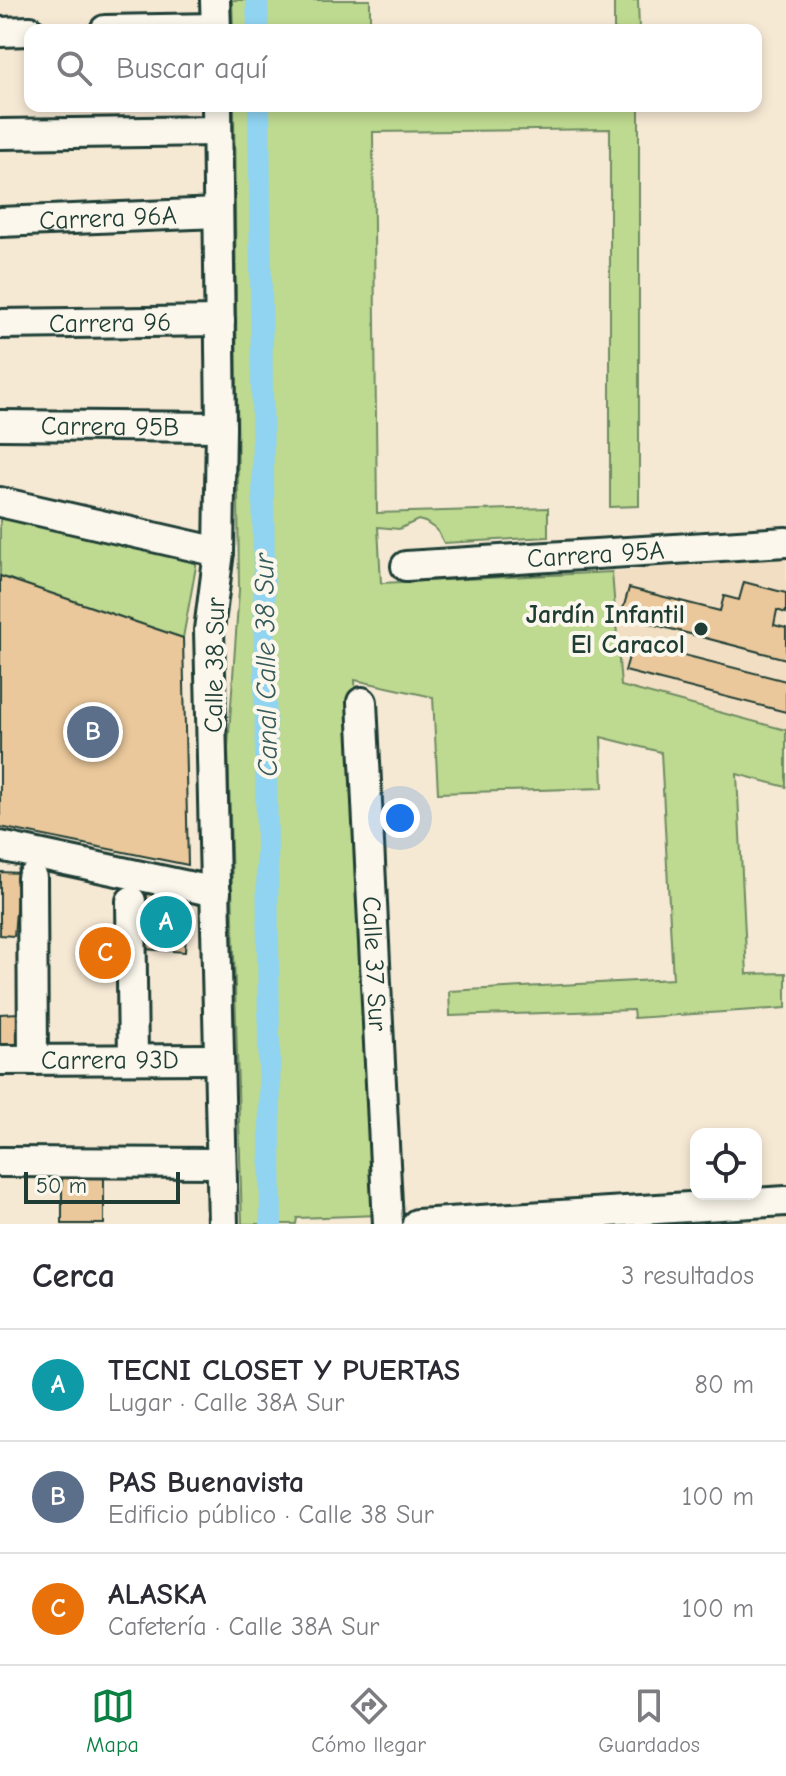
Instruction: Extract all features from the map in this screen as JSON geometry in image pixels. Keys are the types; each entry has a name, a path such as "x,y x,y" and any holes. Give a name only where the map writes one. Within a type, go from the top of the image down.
{"street":[{"path":"215,0 216,24"},
{"path":"0,32 24,31"},
{"path":"0,134 217,118"},
{"name":"Calle 38 Sur","path":"217,118 221,427 219,552 209,630 223,1224"},
{"name":"Carrera 96A","path":"0,222 218,213"},
{"name":"Carrera 96","path":"0,324 220,321"},
{"name":"Carrera 95B","path":"0,425 221,427"},
{"path":"0,502 219,552"},
{"name":"Carrera 95A","path":"406,566 786,542"},
{"name":"Calle 37 Sur","path":"362,702 388,1224"},
{"path":"0,846 216,892"},
{"path":"32,878 33,1060"},
{"path":"131,901 133,1059"},
{"name":"Carrera 93D","path":"0,1060 219,1059"},
{"path":"0,1162 221,1163"},
{"path":"417,1224 595,1218 786,1201"}],"shaded area":[{"name":"Jardín Infantil El Caracol","path":"786,557 786,730 621,686 612,572"}],"green space":[{"path":"232,0 370,0 370,24 233,24"},
{"path":"614,0 638,0 639,24 614,24"},
{"path":"234,112 639,112 639,506 610,507 610,129 373,132 377,513 548,508 548,537 444,543 437,530 418,520 399,529 378,527 381,583 612,572 621,686 786,730 786,787 737,774 747,974 786,973 786,1008 634,1018 633,1010 450,1016 449,991 673,979 661,752 601,737 603,788 438,793 433,697 355,680 379,1215 297,1218 296,1224 242,1224 228,748 239,590"},
{"path":"0,513 197,561 183,638 0,576"}],"building":[{"path":"0,576 183,638 188,865 0,827"},
{"path":"744,582 786,593 786,613 777,610 774,625 786,628 786,659 621,616 629,588 720,611 724,596 739,600"},
{"path":"633,642 786,681 786,712 625,671"},
{"path":"0,872 19,873 14,936 0,935"},
{"path":"147,893 188,896 185,952 144,949"},
{"path":"90,933 122,935 121,973 88,972"},
{"path":"19,1013 19,1050 0,1050 0,1014"},
{"path":"62,1177 104,1177 104,1224 62,1224"}],"waterway":[{"name":"Canal Calle 38 Sur","path":"257,0 258,24"},
{"name":"Canal Calle 38 Sur","path":"259,112 271,1224"}],"place":[{"name":"Jardín Infantil El Caracol","path":"701,629"},
{"name":"PAS Buenavista","path":"93,732"},
{"name":"TECNI CLOSET Y PUERTAS","path":"166,922"},
{"name":"ALASKA","path":"105,953"}]}
